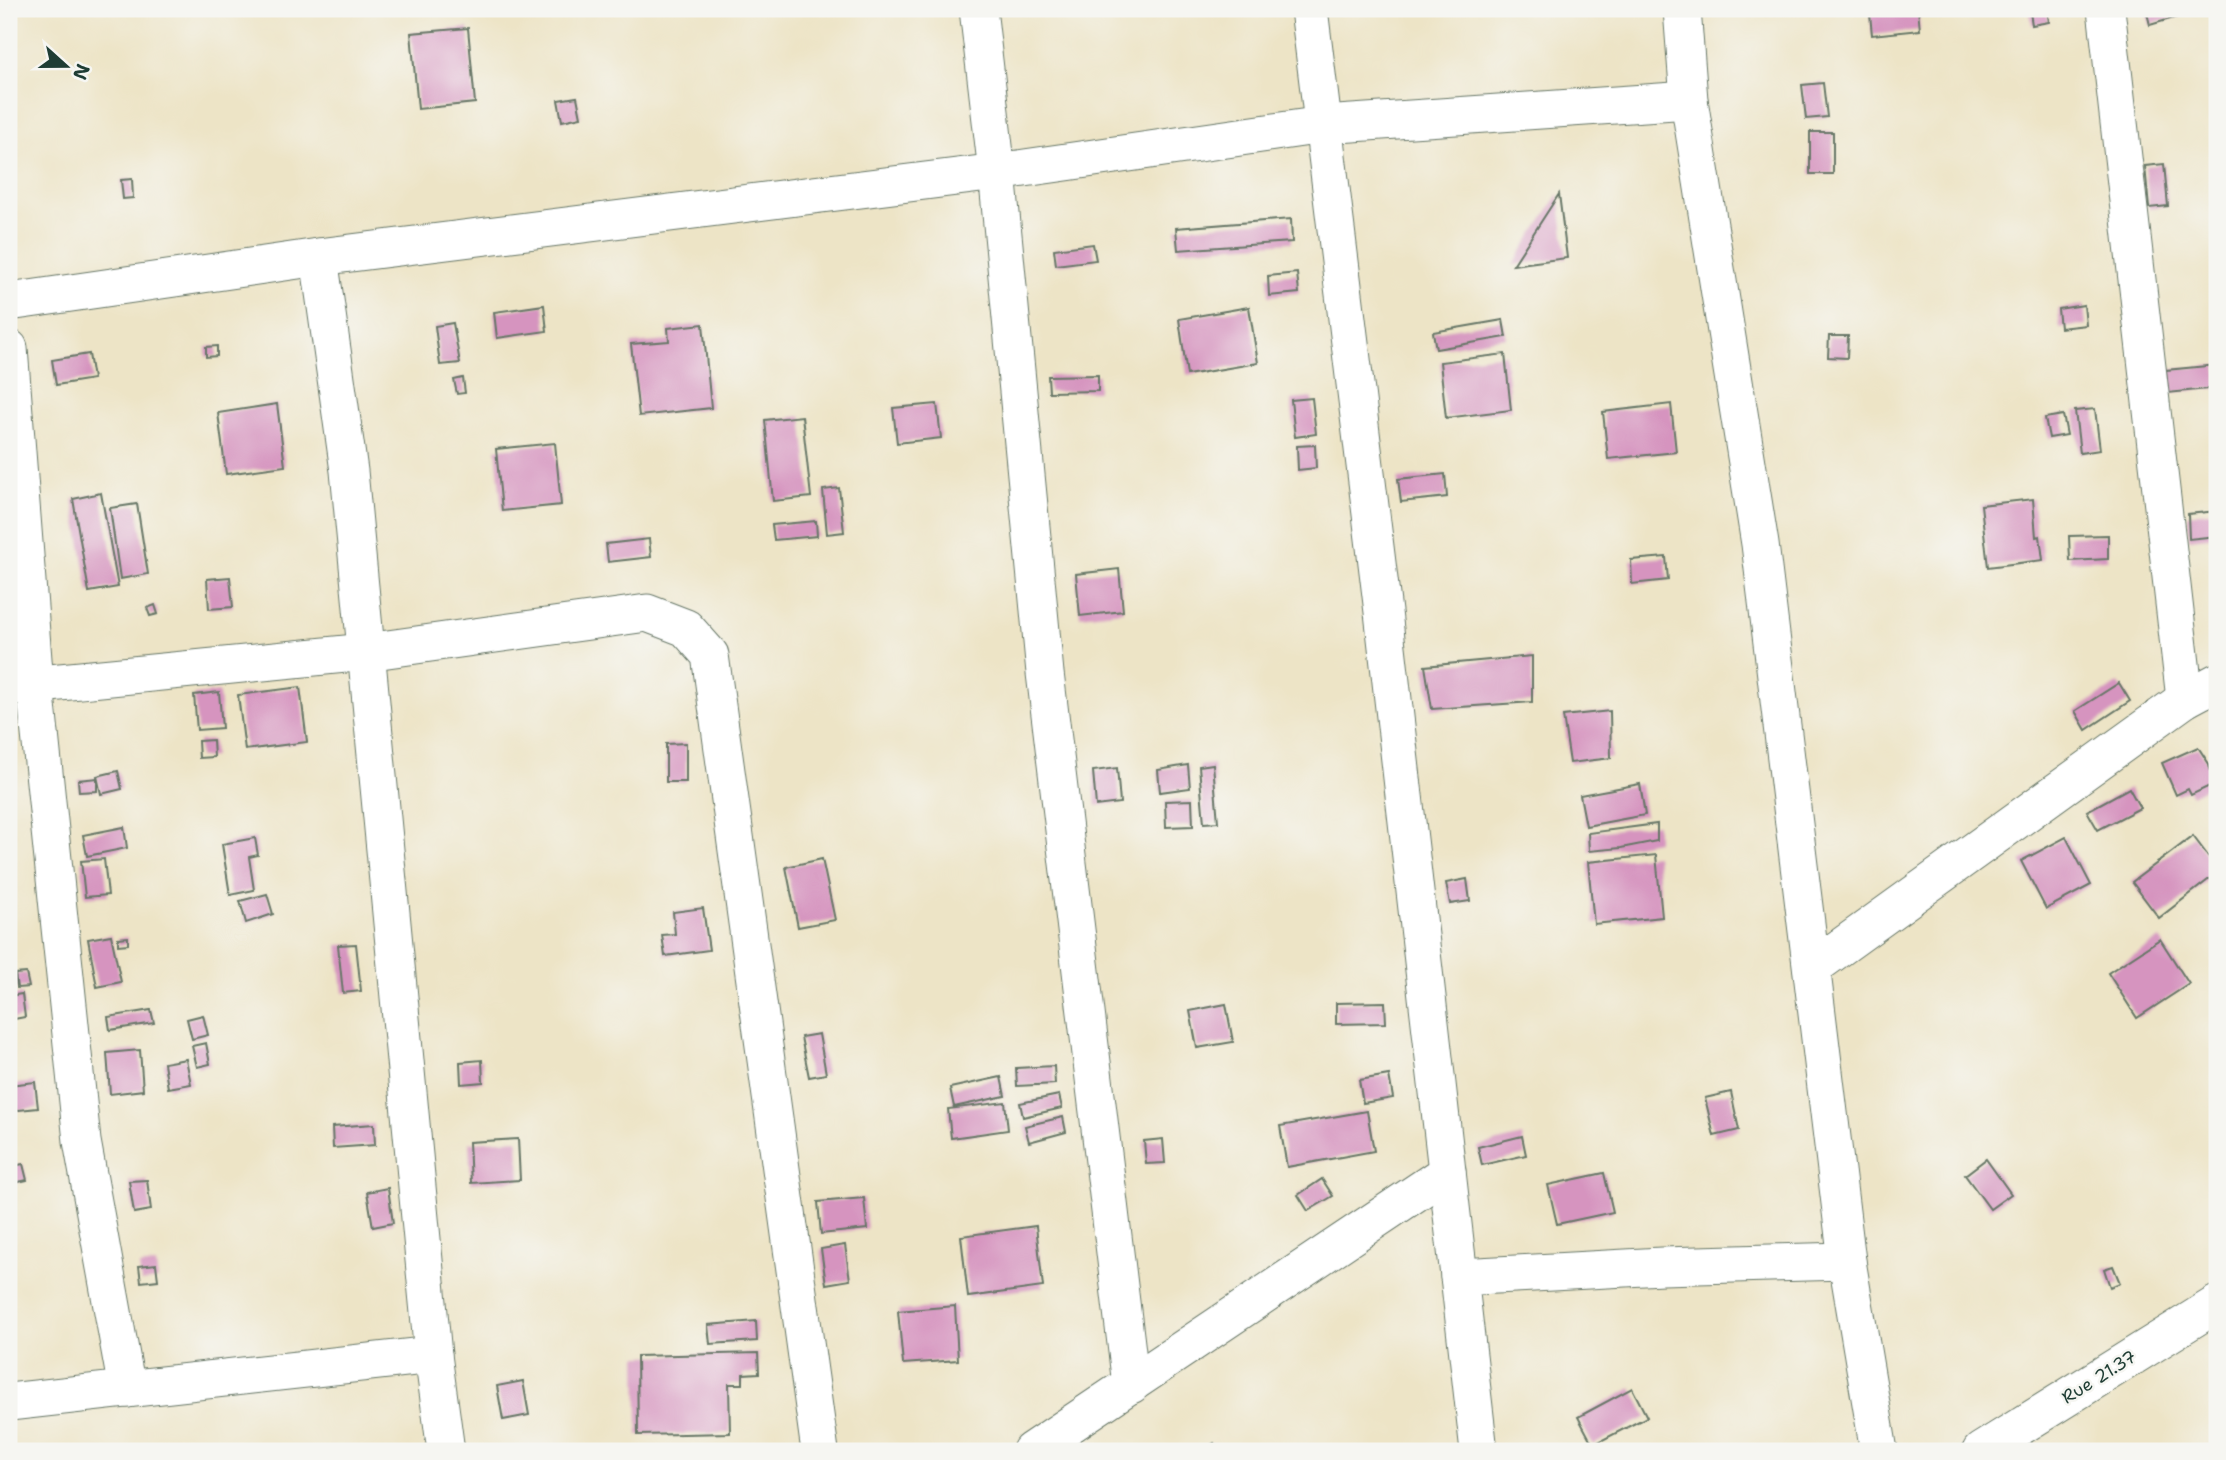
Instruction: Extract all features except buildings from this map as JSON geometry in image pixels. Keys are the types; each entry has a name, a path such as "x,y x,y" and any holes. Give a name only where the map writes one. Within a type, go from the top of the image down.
{"street":[{"path":"978,9 997,172 1045,673 1131,1385"},
{"path":"1309,9 1382,598 1479,1451"},
{"path":"1682,9 1689,100 1760,544 1847,1261 1879,1451"},
{"path":"2106,9 2185,699"},
{"path":"9,302 319,257 997,172 1323,125 1689,100"},
{"path":"319,257 349,471 433,1355 446,1451"},
{"path":"9,348 22,686 82,1141 127,1389"},
{"path":"22,686 366,652 647,613 686,628 710,655 820,1451"},
{"path":"1812,968 2185,699 2217,682"},
{"path":"1031,1451 1447,1172"},
{"path":"1459,1277 1662,1266 1847,1261"},
{"name":"Rue 21.37","path":"1981,1451 2217,1304"},
{"path":"9,1402 433,1355"}]}
